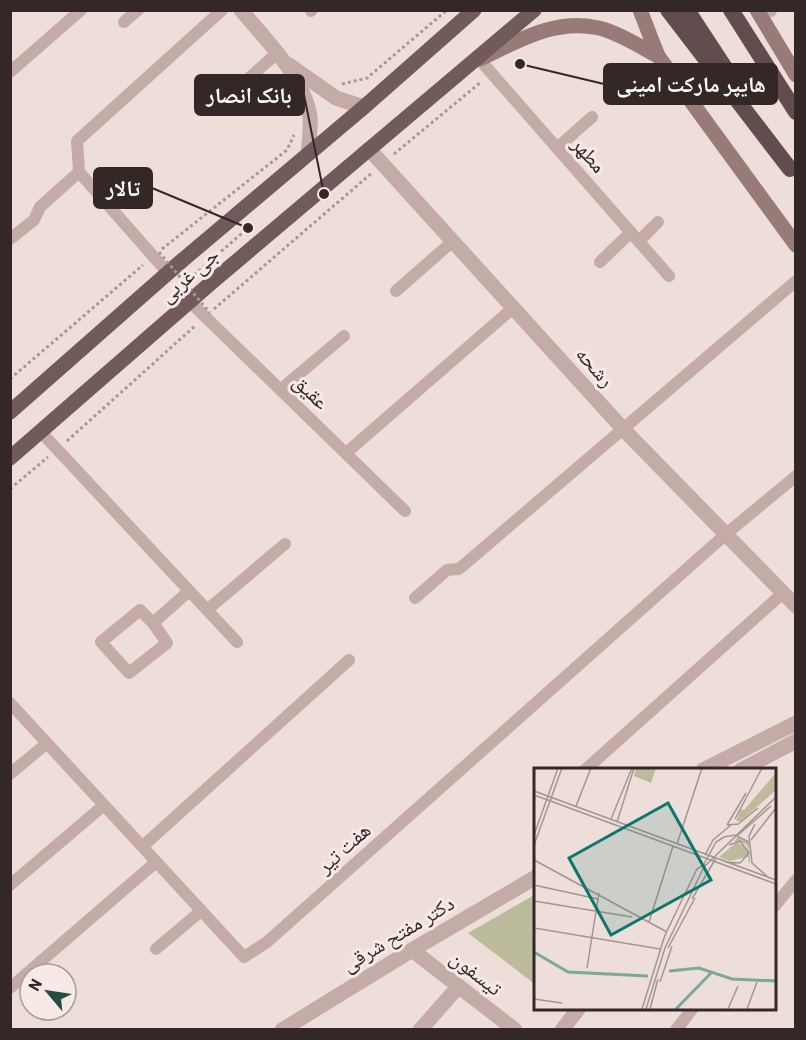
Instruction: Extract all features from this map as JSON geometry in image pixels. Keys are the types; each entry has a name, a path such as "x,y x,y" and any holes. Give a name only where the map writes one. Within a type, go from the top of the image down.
{"highway":[{"path":"668,10 792,173"},
{"path":"687,10 792,173"},
{"path":"731,10 795,112"}],"main road":[{"name":"جی غربی","path":"10,412 474,10"},
{"name":"جی غربی","path":"10,458 534,10"},
{"path":"757,10 795,75"},
{"path":"640,12 658,56 795,245"},
{"path":"475,62 533,33 562,26 598,28 626,39 658,56"}],"street":[{"path":"10,72 81,10"},
{"path":"124,22 138,10"},
{"path":"168,273 156,254 79,172 77,141 222,10"},
{"path":"241,10 280,57 304,96 310,117 308,154"},
{"path":"226,99 280,57"},
{"path":"280,57 336,98 364,107"},
{"name":"مطهر","path":"475,62 491,73 669,276"},
{"path":"557,148 592,117"},
{"name":"رشحه","path":"369,149 624,430 795,606"},
{"path":"10,239 34,220 40,207 79,172"},
{"path":"639,242 658,222"},
{"path":"600,262 631,232"},
{"path":"396,291 453,241"},
{"path":"415,598 447,570 459,569 624,430 795,281"},
{"name":"عقیق","path":"190,302 405,511"},
{"path":"346,453 513,308"},
{"path":"280,390 344,336"},
{"path":"41,432 237,642"},
{"path":"726,534 795,476"},
{"name":"هفت تیر","path":"10,703 244,957 267,942 726,534"},
{"path":"207,610 285,544"},
{"path":"153,623 189,591"},
{"path":"587,768 783,593"},
{"path":"140,610 153,623 167,643 129,673 101,642 140,610"},
{"path":"143,846 350,660"},
{"path":"707,768 795,723"},
{"path":"745,768 795,741"},
{"path":"10,774 47,742"},
{"path":"10,885 104,805"},
{"path":"10,988 156,862"},
{"name":"دکتر مفتح شرقی","path":"282,1029 534,878"},
{"path":"776,904 795,880"},
{"path":"156,949 201,910"},
{"name":"تیسفون","path":"412,950 515,1029"},
{"path":"420,1029 459,986"},
{"path":"562,1029 577,1010"},
{"path":"676,1029 691,1010"}],"path":[{"path":"339,85 367,78 447,10"},
{"path":"383,164 491,73"},
{"path":"10,379 156,254 287,150 295,134"},
{"path":"185,283 248,228"},
{"path":"156,254 185,283 210,313 227,298"}],"green space":[{"path":"534,895 534,983 468,933"}],"place":[{"name":"هایپر مارکت امینی","path":"520,64"},
{"name":"بانک انصار","path":"324,194"},
{"name":"تالار","path":"248,228"}]}
